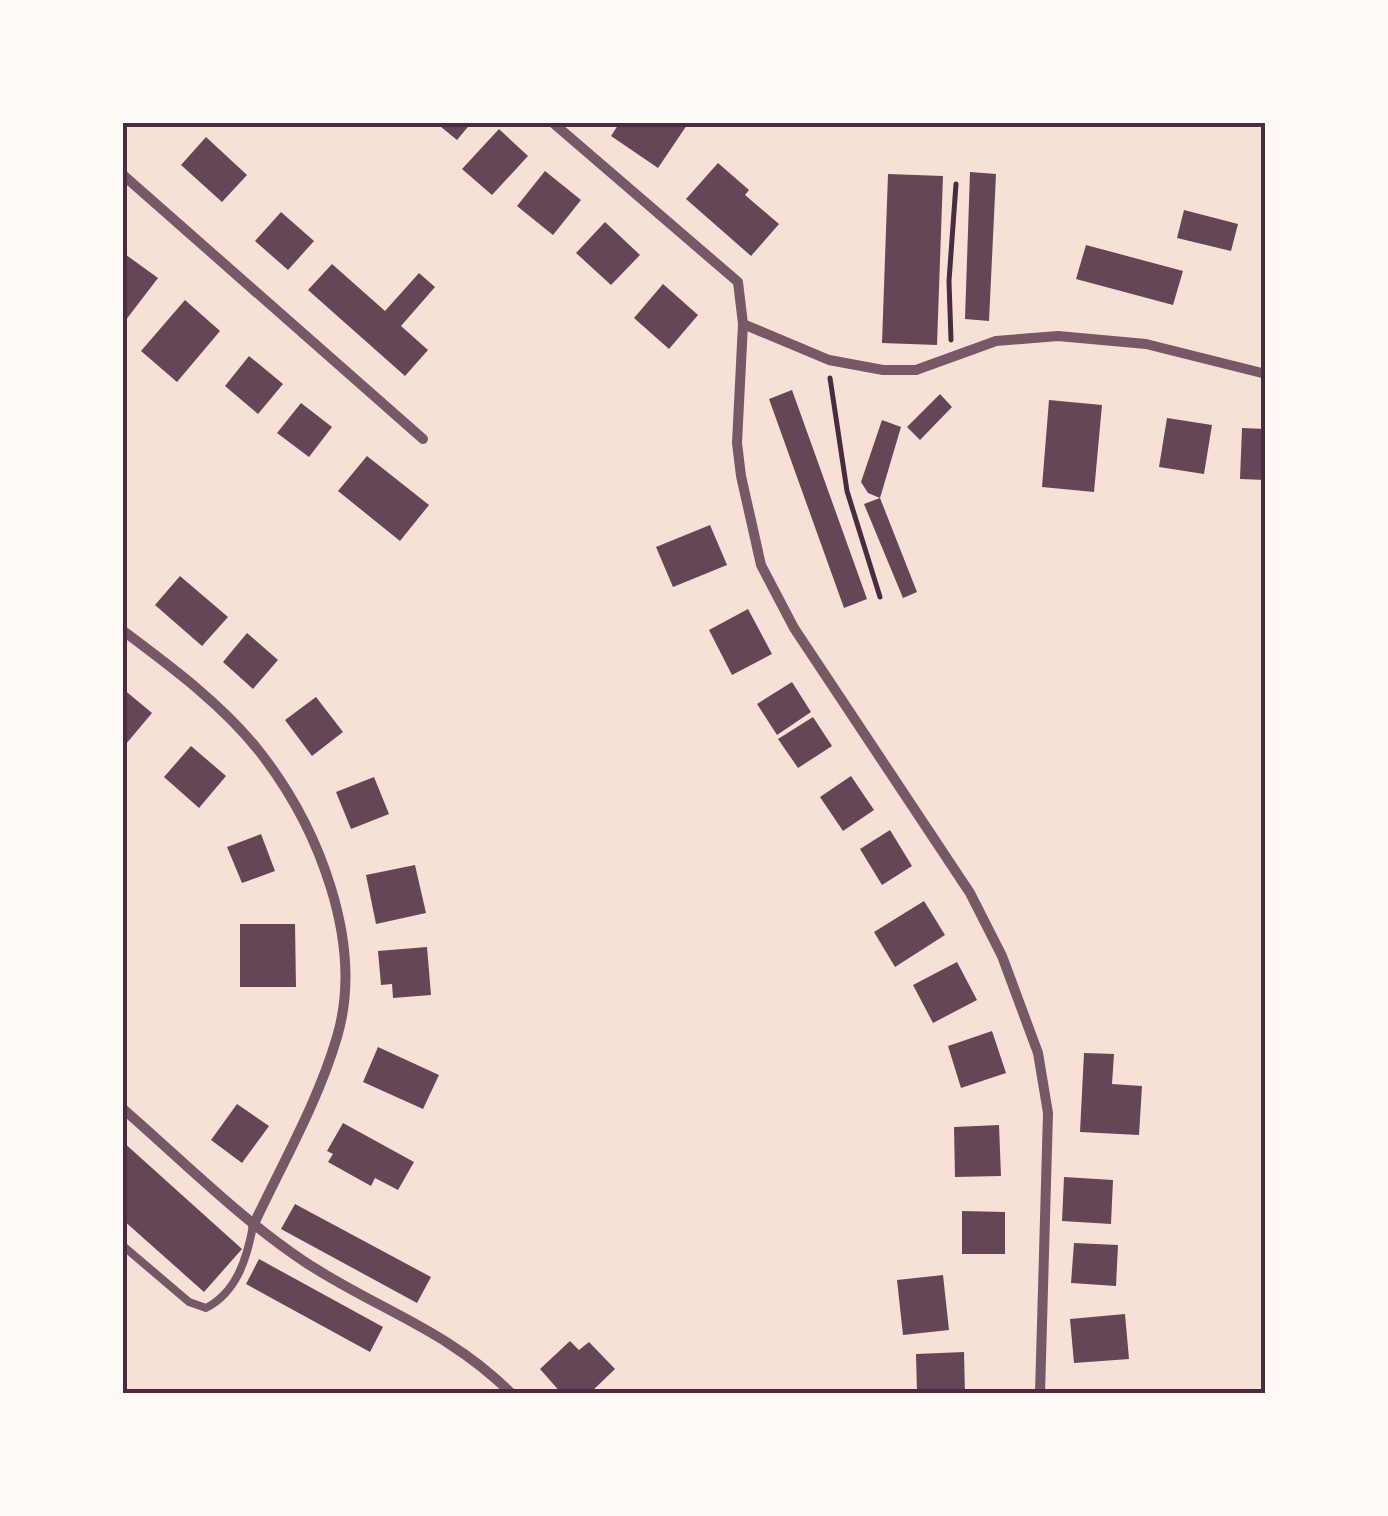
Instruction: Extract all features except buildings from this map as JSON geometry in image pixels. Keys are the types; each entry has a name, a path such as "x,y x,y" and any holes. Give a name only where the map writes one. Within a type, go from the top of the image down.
{"street":[{"path":"552,122 732,274 741,289 737,443 761,566 794,628 970,892 1002,956 1038,1054 1048,1113 1040,1394"},
{"path":"122,174 423,439"},
{"path":"743,324 829,360 901,370 916,370 996,341 1058,336 1146,344 1266,374"},
{"path":"122,630 206,696 260,752 303,822 340,920 347,976 338,1036 253,1226"},
{"path":"122,1108 253,1226 311,1266 430,1330 488,1369 512,1394"}],"lane":[{"path":"122,1245 189,1302 206,1308 234,1284 248,1254 253,1226"}],"path":[{"path":"955,358 948,311 956,184"},
{"path":"829,360 832,406 847,490 880,597"}]}
